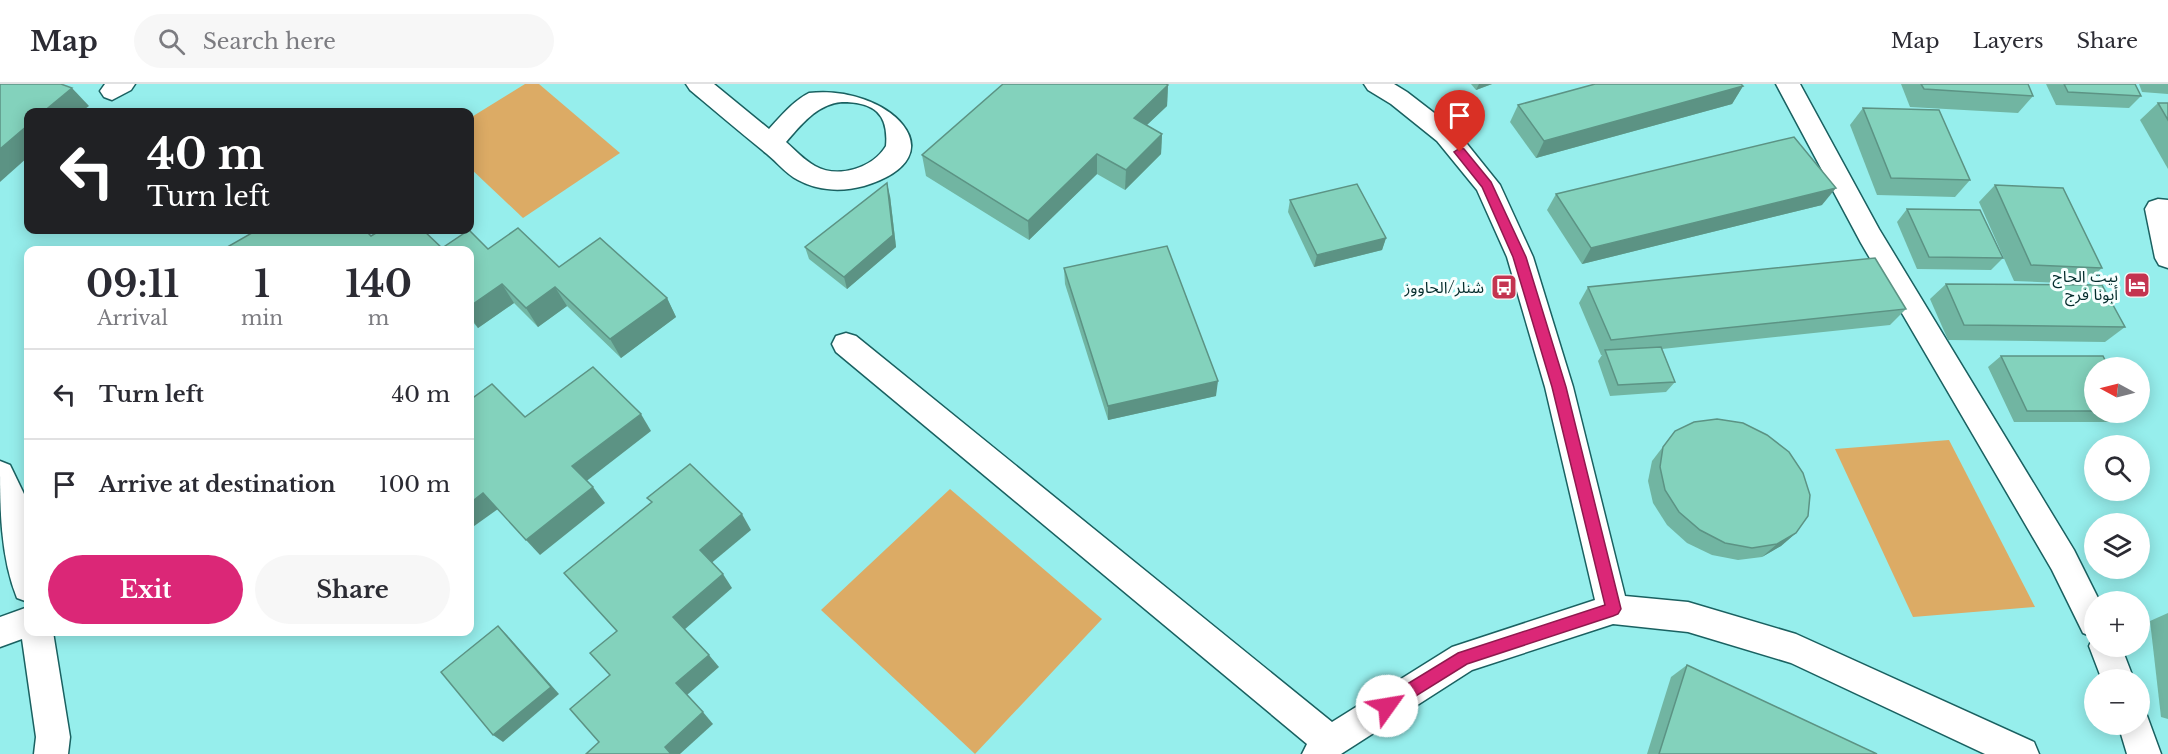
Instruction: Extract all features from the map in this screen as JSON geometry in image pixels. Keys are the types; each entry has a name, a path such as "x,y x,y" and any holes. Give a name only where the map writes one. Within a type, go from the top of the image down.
{"street":[{"path":"698,84 770,143 808,174 834,181 854,180 874,172 888,162 901,144 900,124 886,104 867,94 845,93 818,99 770,143"},
{"path":"1376,84 1399,98 1446,135 1487,185 1520,257 1559,387 1613,609"},
{"path":"1788,84 1870,236 2063,560 2084,603"},
{"path":"2168,210 2158,209 2168,258"},
{"path":"846,344 1324,748 1463,658 1613,609 1688,616 1796,649 2022,754"},
{"path":"0,474 9,494 24,568"},
{"path":"0,632 24,623"},
{"path":"38,636 53,737 51,754"},
{"path":"2138,735 2145,754"}],"shaded area":[{"path":"525,84 539,84 620,153 523,218 474,172 474,116"},
{"path":"1949,440 2035,607 1913,617 1835,449"},
{"path":"950,489 1102,619 975,754 821,610"}],"building":[{"path":"0,84 61,84 72,88 48,108 24,108 24,128 0,149"},
{"path":"1003,84 1166,84 1168,85 1134,118 1162,134 1126,170 1097,154 1028,221 922,155"},
{"path":"1595,84 1741,84 1743,86 1544,141 1518,105"},
{"path":"1921,84 2028,84 2033,96 1924,89"},
{"path":"2064,84 2135,84 2141,96 2068,92"},
{"path":"2158,103 2168,103 2168,120"},
{"path":"1863,108 1939,110 1970,180 1891,178"},
{"path":"1794,137 1836,188 1591,248 1556,194"},
{"path":"887,183 893,235 844,277 805,247"},
{"path":"1357,184 1386,238 1317,255 1290,200"},
{"path":"1995,185 2063,188 2102,268 2031,265"},
{"path":"1907,209 1980,210 2003,258 1929,257"},
{"path":"518,228 559,267 600,238 667,298 610,339 555,287 526,308 502,284 474,303 474,246 445,246 463,234 473,234 488,249"},
{"path":"250,234 369,234 371,236 374,234 427,234 440,246 229,246"},
{"path":"1167,246 1218,381 1108,406 1064,268"},
{"path":"1875,258 1906,309 1611,340 1588,287"},
{"path":"1946,284 2102,285 2125,327 1964,325"},
{"path":"1661,347 1675,382 1618,385 1605,350"},
{"path":"2001,356 2103,356 2084,357 2084,411 2027,411"},
{"path":"593,367 641,414 572,466 593,487 526,540 483,493 474,500 474,397 492,384 525,417"},
{"path":"1717,419 1743,423 1767,435 1789,452 1803,473 1810,495 1808,516 1796,533 1777,544 1752,548 1725,543 1700,530 1679,512 1665,490 1660,467 1663,447 1675,431 1694,422"},
{"path":"690,464 742,514 700,550 723,574 673,617 709,655 676,683 703,712 665,747 671,754 586,754 599,742 570,709 610,675 590,653 617,631 564,573 652,502 647,498"},
{"path":"498,626 551,687 493,735 441,672"},
{"path":"1687,665 1877,754 1659,754"}],"place":[{"name":"بيت الحاج أبونا فرج","path":"2137,285"},
{"name":"شنلر/الحاووز","path":"1504,287"}],"route":[{"path":"1387,706 1463,658 1613,609 1559,387 1520,257 1487,185 1460,152"}]}
